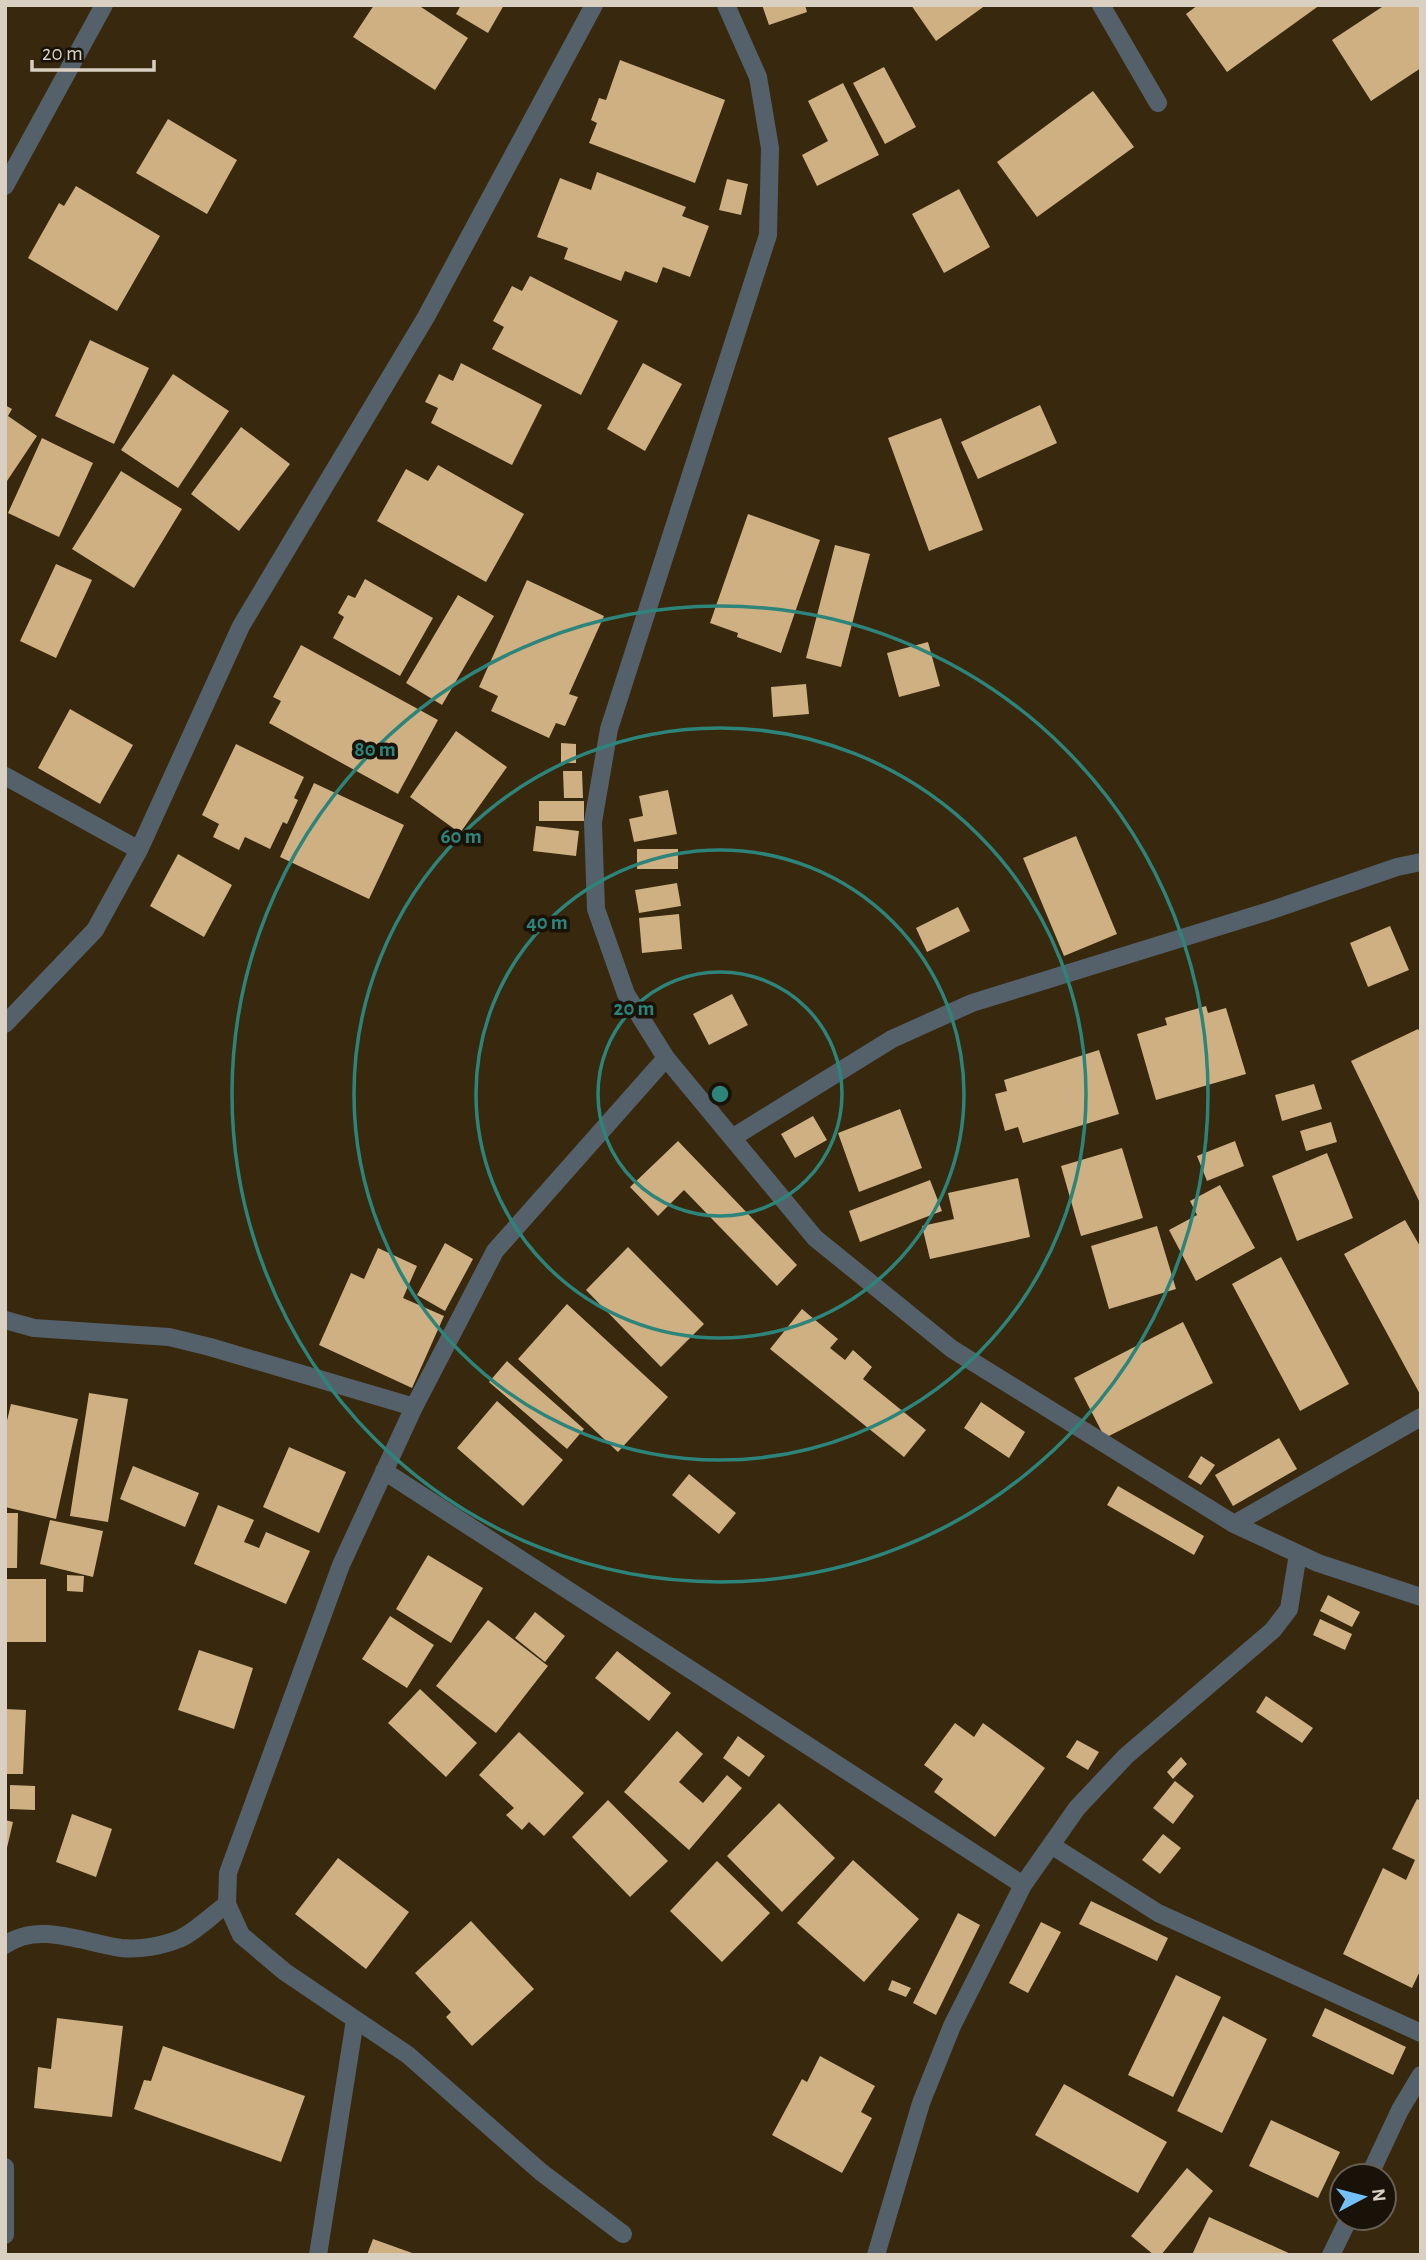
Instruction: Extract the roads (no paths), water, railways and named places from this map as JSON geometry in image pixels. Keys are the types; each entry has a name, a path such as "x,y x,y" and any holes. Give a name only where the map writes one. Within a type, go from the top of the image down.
{"street":[{"path":"5,186 104,5"},
{"path":"5,1024 95,930 139,850 242,625 426,317 594,5"},
{"path":"726,5 758,77 770,148 768,236 609,729 593,822 596,909 626,994 666,1058 815,1238 953,1349 1234,1524 1318,1563 1421,1597"},
{"path":"1101,5 1158,103"},
{"path":"5,776 139,850"},
{"path":"732,1138 892,1038 972,1003 1272,911 1396,867 1421,862"},
{"path":"623,2234 541,2172 408,2055 285,1972 241,1935 227,1904 228,1872 341,1565 414,1407 495,1251 666,1058"},
{"path":"5,1320 34,1328 169,1337 414,1407"},
{"path":"1234,1524 1421,1417"},
{"path":"384,1471 1023,1885"},
{"path":"876,2255 922,2103 947,2039 1023,1885 1077,1808 1126,1756 1273,1630 1289,1609 1298,1554"},
{"path":"1051,1846 1158,1913 1421,2033"},
{"path":"5,1945 12,1940 41,1933 123,1948 155,1946 181,1939 227,1904"},
{"path":"318,2255 355,2020"},
{"path":"1375,2162 1400,2110 1421,2075"},
{"path":"5,2167 5,2235"},
{"path":"1331,2255 1342,2232"}]}
